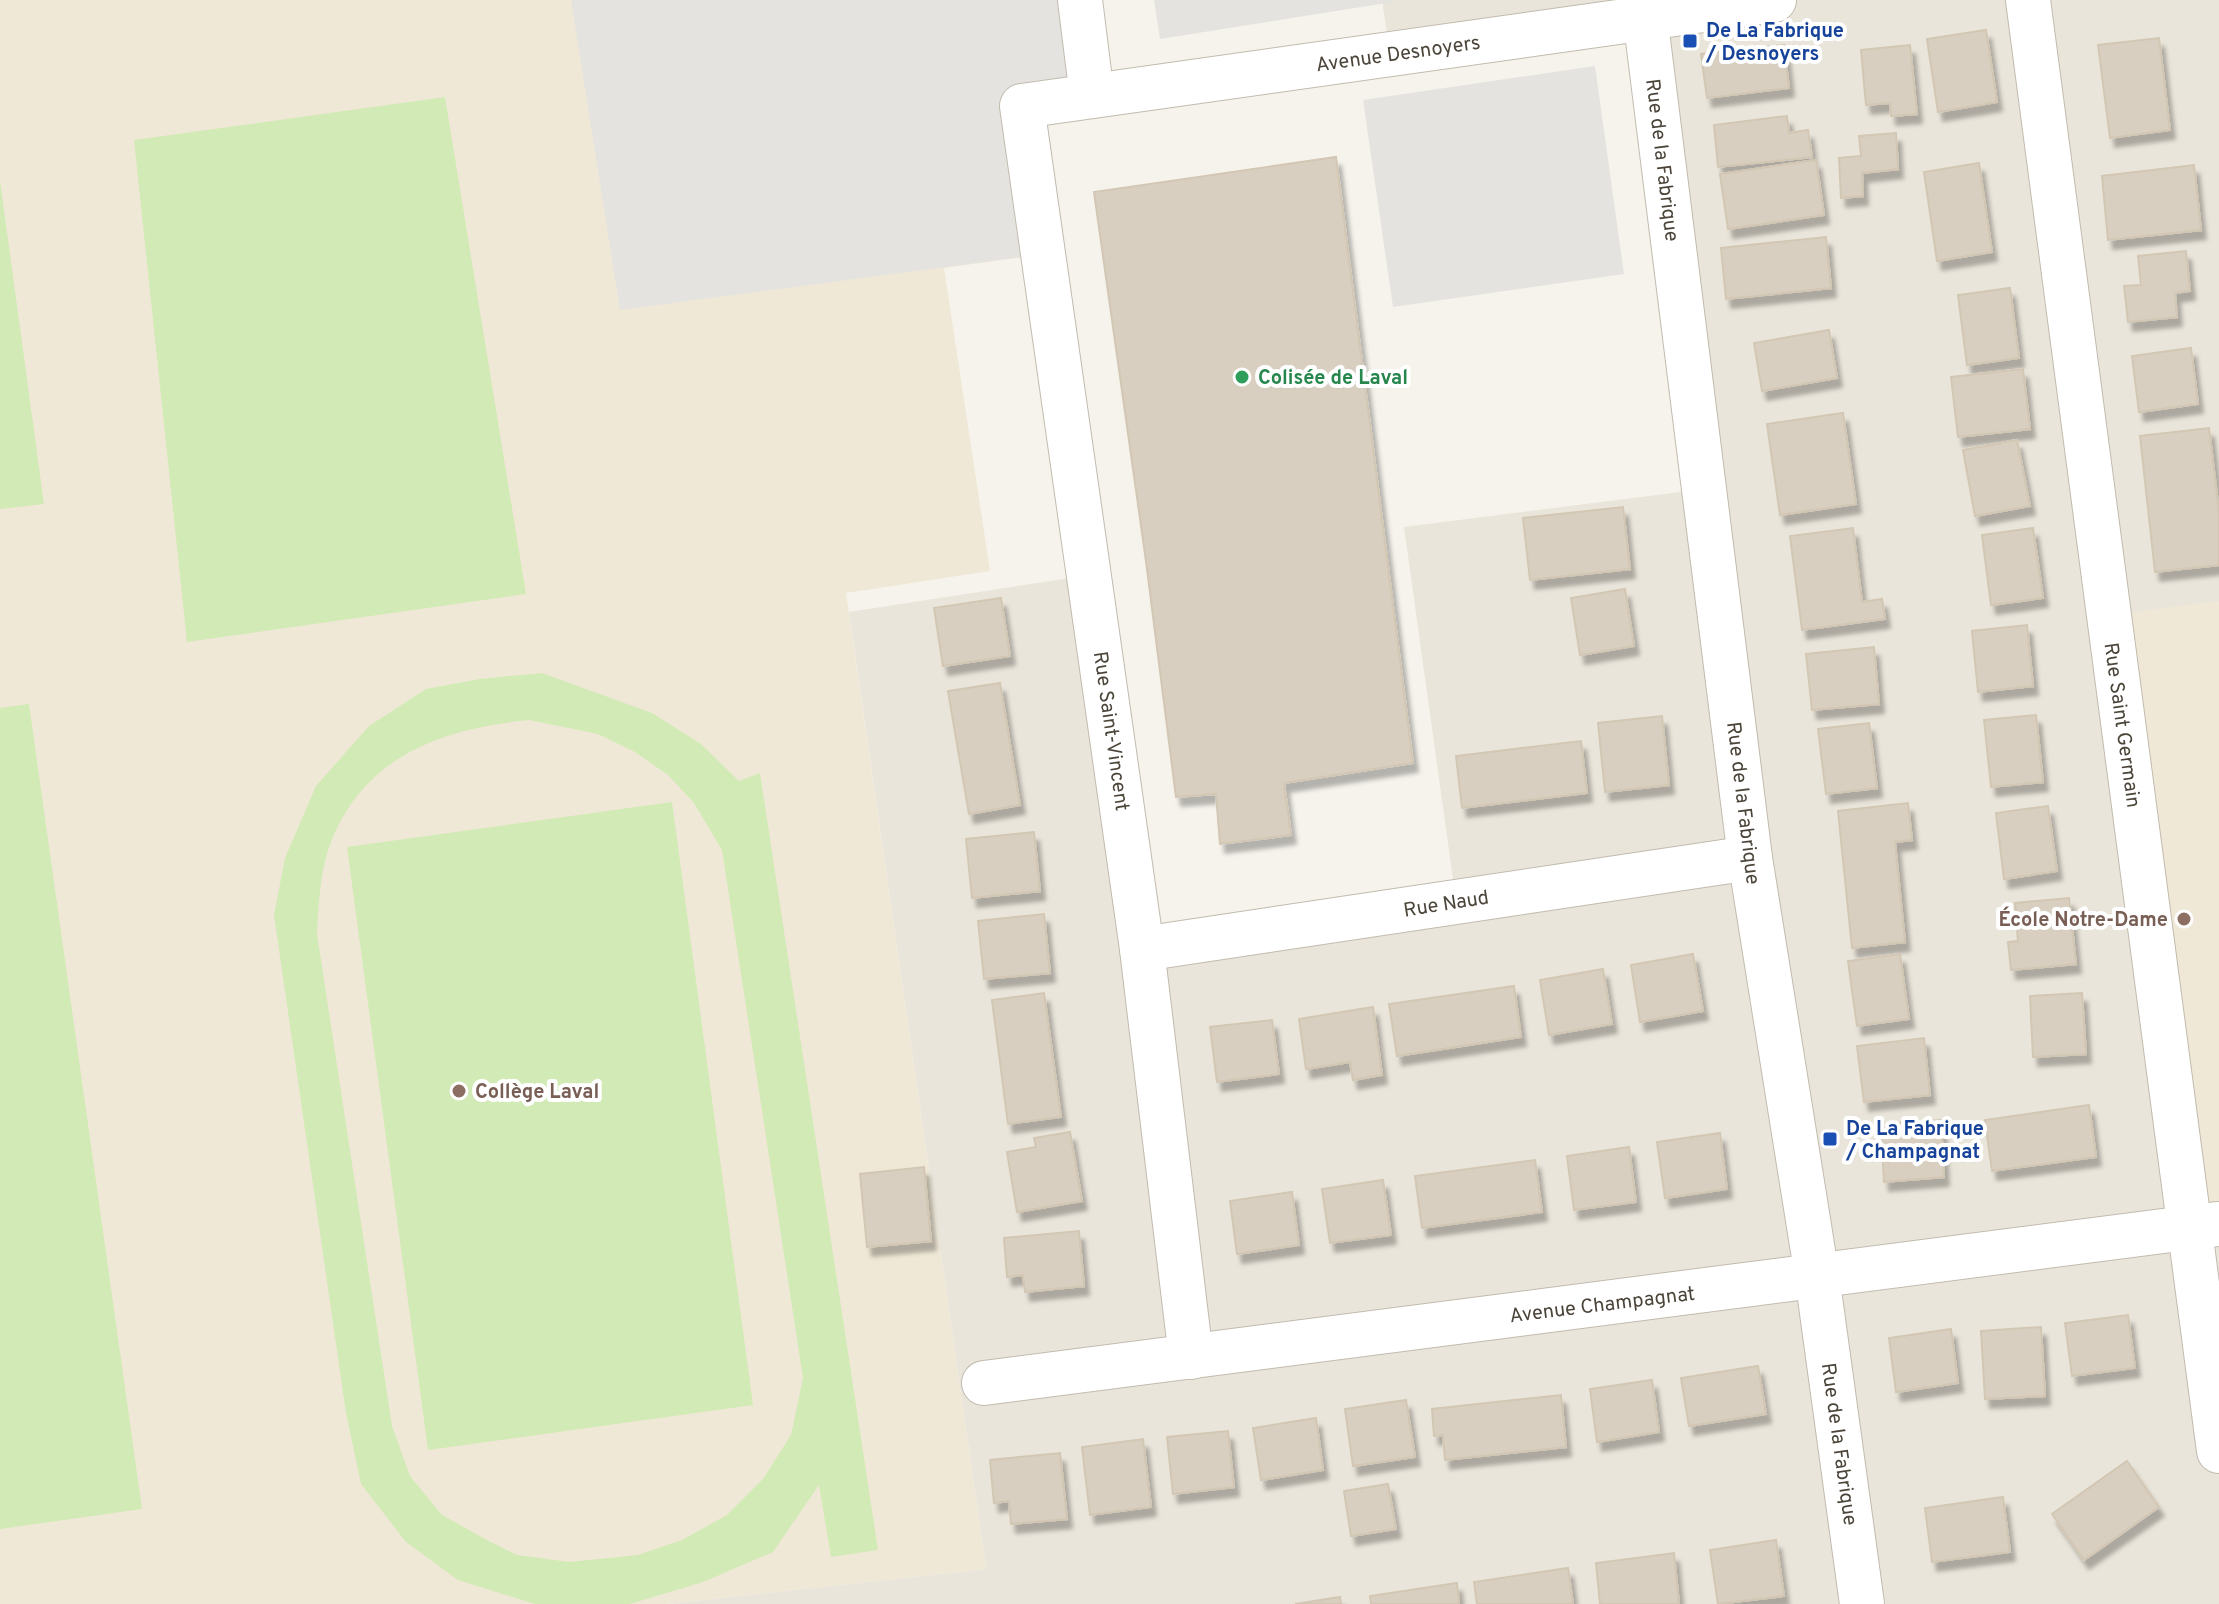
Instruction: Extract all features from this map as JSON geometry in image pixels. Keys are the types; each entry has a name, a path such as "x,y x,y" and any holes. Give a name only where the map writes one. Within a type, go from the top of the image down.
{"street":[{"path":"1080,0 1092,96"},
{"name":"Avenue Desnoyers","path":"1022,106 1644,9 1774,0"},
{"name":"Rue Saint Germain","path":"2028,0 2204,1226 2219,1451"},
{"name":"Rue de la Fabrique","path":"1644,9 1750,858 1817,1276 1862,1604"},
{"name":"Rue Saint-Vincent","path":"1022,106 1142,949 1191,1357"},
{"name":"Rue Naud","path":"1142,949 1750,858"},
{"name":"Avenue Champagnat","path":"984,1383 2204,1226"}],"shaded area":[{"name":"Collège Laval","path":"0,0 1080,0 1023,106 1045,254 944,268 990,571 846,593 986,1569 665,1604 0,1604"},
{"path":"571,0 1080,0 1092,96 1023,106 1045,254 620,310"},
{"path":"1154,0 1393,0 1393,2 1160,39"},
{"path":"1382,0 2219,0 2219,1604 666,1604 986,1569 849,612 1090,575 1142,948 1456,901 1404,527 1704,489 1645,19 1390,54"},
{"path":"1595,66 1624,274 1393,307 1363,100"},
{"name":"École Notre-Dame","path":"2219,601 2219,1224 2190,1227 2110,615"}],"green space":[{"path":"445,97 526,594 187,642 134,140"},
{"path":"0,181 44,504 0,509"},
{"path":"542,673 652,713 701,744 739,781 760,773 878,1550 831,1557 819,1485 773,1552 703,1582 630,1604 535,1604 458,1580 406,1542 361,1484 346,1413 274,915 285,858 316,786 369,726 426,689 480,679","holes":["529,720 598,734 635,752 668,775 694,803 722,850 803,1378 791,1435 763,1479 727,1515 682,1540 638,1555 569,1562 517,1555 487,1540 442,1515 410,1476 392,1426 317,934 323,872 333,837 348,808 367,785 389,766 413,750 440,739 498,724"]},
{"path":"29,704 142,1509 0,1529 0,708"},
{"path":"672,802 753,1405 428,1450 347,847"}],"building":[{"path":"1986,30 1997,102 1938,112 1927,39"},
{"path":"2159,38 2170,130 2110,138 2098,45"},
{"path":"1784,45 1789,88 1707,98 1701,54"},
{"path":"1910,45 1917,114 1891,116 1890,103 1866,105 1861,50"},
{"path":"1787,116 1789,133 1808,130 1812,157 1718,167 1714,125"},
{"path":"1896,133 1898,169 1862,173 1863,196 1841,198 1839,158 1861,156 1859,136"},
{"name":"Colisée de Laval","path":"1336,157 1413,763 1284,783 1291,835 1220,844 1216,794 1176,797 1094,192"},
{"path":"1816,160 1824,215 1728,229 1720,174"},
{"path":"1979,163 1992,252 1937,261 1924,172"},
{"path":"2194,165 2201,230 2108,240 2102,176"},
{"path":"1826,237 1831,288 1726,299 1721,248"},
{"path":"2186,251 2190,291 2175,293 2177,317 2128,322 2124,286 2141,285 2138,256"},
{"path":"2010,288 2019,358 1967,365 1958,295"},
{"path":"1829,330 1837,378 1762,391 1754,343"},
{"path":"2191,348 2198,404 2139,412 2132,356"},
{"path":"2023,369 2030,429 1958,437 1951,377"},
{"path":"1843,413 1856,504 1780,515 1767,424"},
{"path":"2209,428 2219,512 2219,565 2155,572 2140,436"},
{"path":"2017,440 2030,506 1975,516 1963,450"},
{"path":"1623,507 1630,569 1530,580 1523,518"},
{"path":"1853,528 1862,602 1882,599 1885,619 1802,630 1790,536"},
{"path":"2033,528 2043,598 1991,605 1982,535"},
{"path":"1625,589 1634,646 1580,655 1571,598"},
{"path":"1001,598 1010,656 943,666 934,608"},
{"path":"2027,625 2033,686 1978,692 1972,631"},
{"path":"1874,647 1879,704 1812,710 1806,654"},
{"path":"1000,683 1020,805 969,814 948,691"},
{"path":"2036,715 2043,782 1991,787 1984,720"},
{"path":"1662,716 1669,785 1605,792 1598,723"},
{"path":"1869,723 1877,788 1826,794 1818,729"},
{"path":"1581,741 1587,793 1462,808 1456,756"},
{"path":"1908,803 1912,840 1895,842 1905,942 1852,948 1838,811"},
{"path":"2048,806 2057,871 2004,879 1996,813"},
{"path":"1034,832 1040,891 972,898 966,839"},
{"path":"2069,898 2076,964 2011,970 2008,942 2018,941 2015,903"},
{"path":"1044,914 1050,973 984,979 978,921"},
{"path":"1693,954 1703,1011 1640,1022 1631,965"},
{"path":"1900,954 1909,1019 1857,1026 1848,961"},
{"path":"1603,969 1612,1024 1549,1035 1540,980"},
{"path":"1514,986 1521,1037 1397,1056 1389,1004"},
{"path":"1044,993 1061,1117 1008,1124 992,1000"},
{"path":"2082,993 2086,1054 2033,1057 2030,996"},
{"path":"1373,1007 1382,1075 1353,1080 1350,1062 1306,1069 1299,1019"},
{"path":"1272,1020 1279,1074 1217,1082 1210,1027"},
{"path":"1924,1038 1930,1095 1864,1102 1857,1046"},
{"path":"2089,1105 2096,1157 1992,1171 1985,1120"},
{"path":"1941,1120 1944,1177 1884,1182 1881,1124"},
{"path":"1070,1132 1082,1201 1017,1212 1007,1152 1036,1147 1034,1138"},
{"path":"1720,1133 1727,1189 1665,1198 1657,1142"},
{"path":"1629,1147 1636,1202 1574,1210 1567,1156"},
{"path":"1535,1160 1542,1212 1422,1228 1415,1176"},
{"path":"924,1167 931,1241 867,1247 860,1174"},
{"path":"1383,1180 1391,1235 1330,1243 1322,1189"},
{"path":"1292,1192 1299,1245 1237,1254 1230,1201"},
{"path":"1079,1231 1084,1286 1025,1292 1023,1275 1007,1277 1004,1238"},
{"path":"2128,1315 2135,1368 2072,1376 2065,1323"},
{"path":"2041,1327 2045,1396 1985,1399 1981,1331"},
{"path":"1951,1329 1958,1383 1896,1392 1889,1338"},
{"path":"1758,1366 1766,1414 1689,1426 1681,1378"},
{"path":"1652,1380 1659,1432 1597,1442 1590,1389"},
{"path":"1561,1395 1566,1447 1445,1460 1443,1435 1434,1436 1432,1409"},
{"path":"1406,1400 1415,1457 1353,1466 1345,1409"},
{"path":"1316,1418 1323,1470 1261,1480 1253,1428"},
{"path":"1228,1431 1234,1487 1173,1494 1167,1437"},
{"path":"1143,1439 1151,1507 1090,1515 1082,1447"},
{"path":"1060,1453 1067,1519 1011,1524 1009,1501 994,1503 990,1460"},
{"path":"2127,1461 2159,1507 2084,1560 2052,1514"},
{"path":"1388,1484 1396,1529 1351,1536 1344,1491"},
{"path":"2003,1497 2010,1552 1932,1562 1925,1508"},
{"path":"1776,1540 1784,1596 1718,1604 1710,1550"},
{"path":"1674,1553 1679,1604 1600,1604 1596,1563"},
{"path":"1568,1568 1573,1604 1477,1604 1474,1582"},
{"path":"1457,1583 1459,1604 1371,1604 1370,1596"},
{"path":"1340,1597 1341,1604 1295,1604"}],"place":[{"name":"De La Fabrique / Desnoyers","path":"1690,41"},
{"name":"Colisée de Laval","path":"1242,377"},
{"name":"École Notre-Dame","path":"2184,919"},
{"name":"Collège Laval","path":"459,1091"},
{"name":"De La Fabrique / Champagnat","path":"1830,1139"}]}
